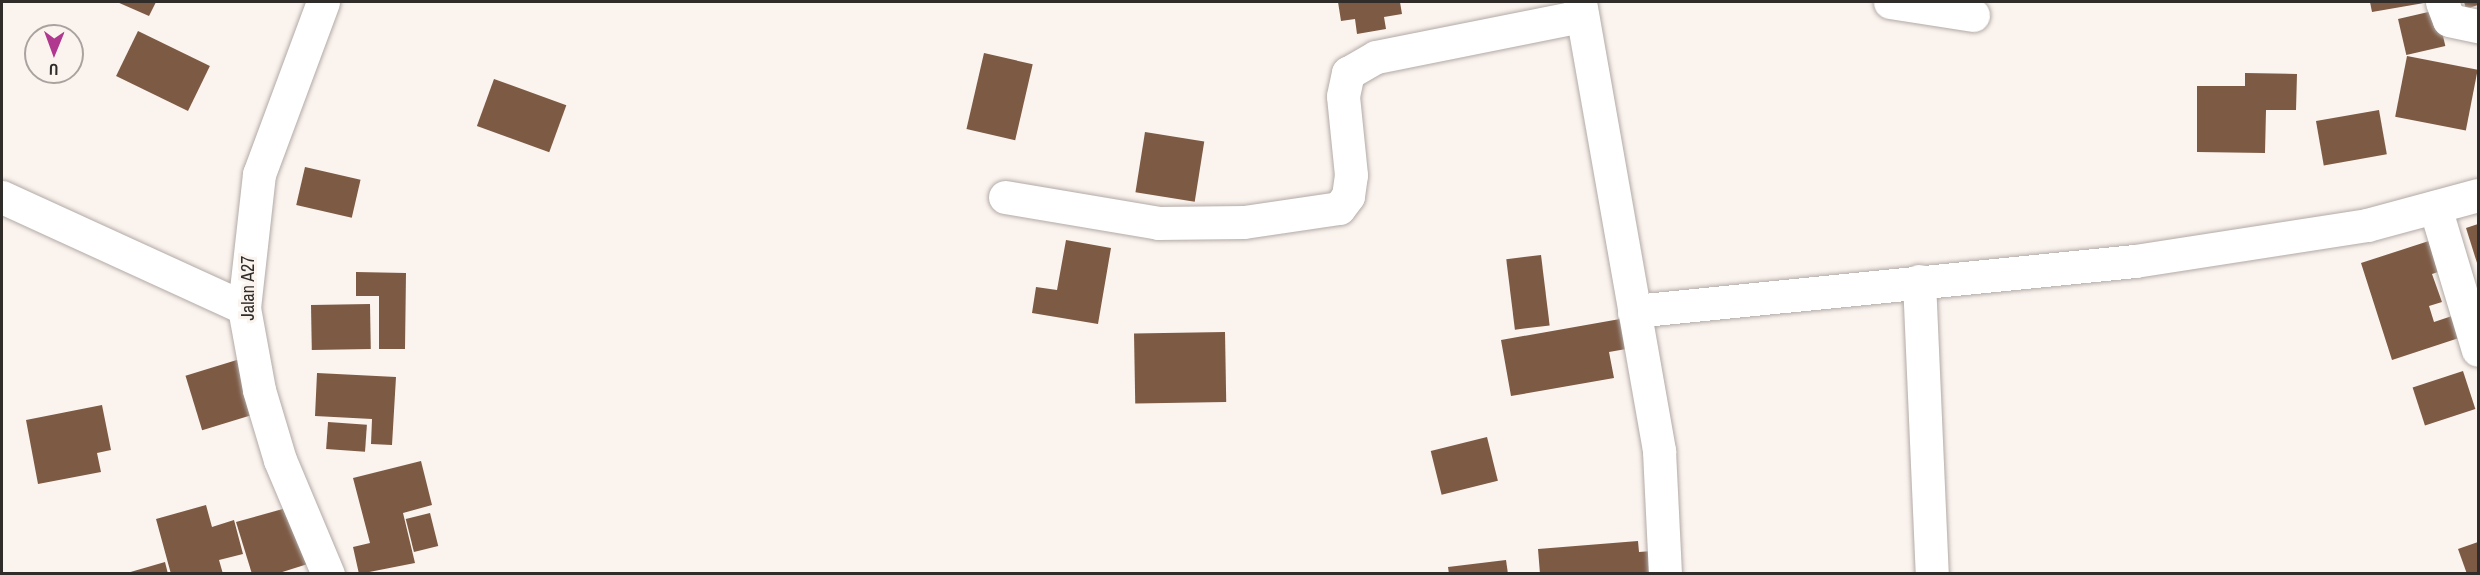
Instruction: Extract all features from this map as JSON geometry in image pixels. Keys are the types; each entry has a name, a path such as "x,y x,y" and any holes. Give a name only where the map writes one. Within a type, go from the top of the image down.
{"street":[{"name":"Jalan A27","path":"323,2 259,174 244,308 259,390 280,460 328,573"},
{"path":"1890,2 1973,15"},
{"path":"2442,2 2449,20 2478,26"},
{"path":"1005,197 1158,223 1244,222 1339,208 1348,196 1351,175 1343,96 1348,73 1376,57 1581,9 1659,451 1665,573"},
{"path":"1634,311 2135,261 2367,225 2478,195"},
{"path":"2,197 244,308"},
{"path":"2434,207 2478,350"},
{"path":"1919,281 1932,573"}],"building":[{"path":"117,2 156,2 149,16"},
{"path":"1338,2 1400,2 1402,14 1384,17 1386,29 1357,34 1355,19 1341,21"},
{"path":"2370,2 2424,2 2424,3 2372,12"},
{"path":"2464,2 2478,2 2478,5 2466,9"},
{"path":"2437,10 2445,46 2406,55 2398,19"},
{"path":"138,31 210,66 188,111 116,76"},
{"path":"984,53 1033,64 1015,140 966,129"},
{"path":"2407,56 2478,70 2466,131 2395,117"},
{"path":"2245,73 2297,74 2296,110 2266,110 2265,153 2197,152 2197,86 2245,86"},
{"path":"494,79 566,105 549,152 477,126"},
{"path":"2379,110 2387,154 2324,165 2316,121"},
{"path":"1145,132 1204,141 1195,202 1135,192"},
{"path":"305,167 361,180 352,218 296,205"},
{"path":"2478,224 2478,266 2466,228"},
{"path":"2435,239 2444,270 2432,274 2442,302 2429,306 2434,322 2458,314 2465,336 2392,360 2361,263"},
{"path":"1066,240 1111,248 1098,324 1032,313 1036,287 1057,290"},
{"path":"1541,255 1550,325 1515,330 1506,259"},
{"path":"356,272 406,273 405,349 379,349 379,296 356,296"},
{"path":"370,304 371,349 312,350 311,305"},
{"path":"1620,319 1626,349 1609,352 1614,378 1511,396 1501,340"},
{"path":"1225,332 1226,402 1135,404 1134,334"},
{"path":"240,359 257,414 202,430 185,376"},
{"path":"2463,371 2475,409 2425,425 2413,387"},
{"path":"317,373 396,377 392,445 371,444 372,419 315,416"},
{"path":"102,405 111,450 97,453 101,472 38,484 26,420"},
{"path":"328,422 367,425 365,452 326,449"},
{"path":"1487,437 1498,481 1442,495 1431,451"},
{"path":"421,461 432,505 403,513 415,563 359,574 353,547 370,543 353,478"},
{"path":"206,505 212,527 234,520 243,554 219,560 223,574 171,574 156,519"},
{"path":"297,505 314,562 276,574 252,574 236,522"},
{"path":"430,513 438,546 414,552 406,519"},
{"path":"1638,541 1639,552 1652,551 1654,574 1540,574 1538,549"},
{"path":"2478,542 2478,574 2467,574 2458,549"},
{"path":"1506,560 1508,574 1449,574 1448,567"},
{"path":"165,562 168,574 127,574 127,573"}]}
